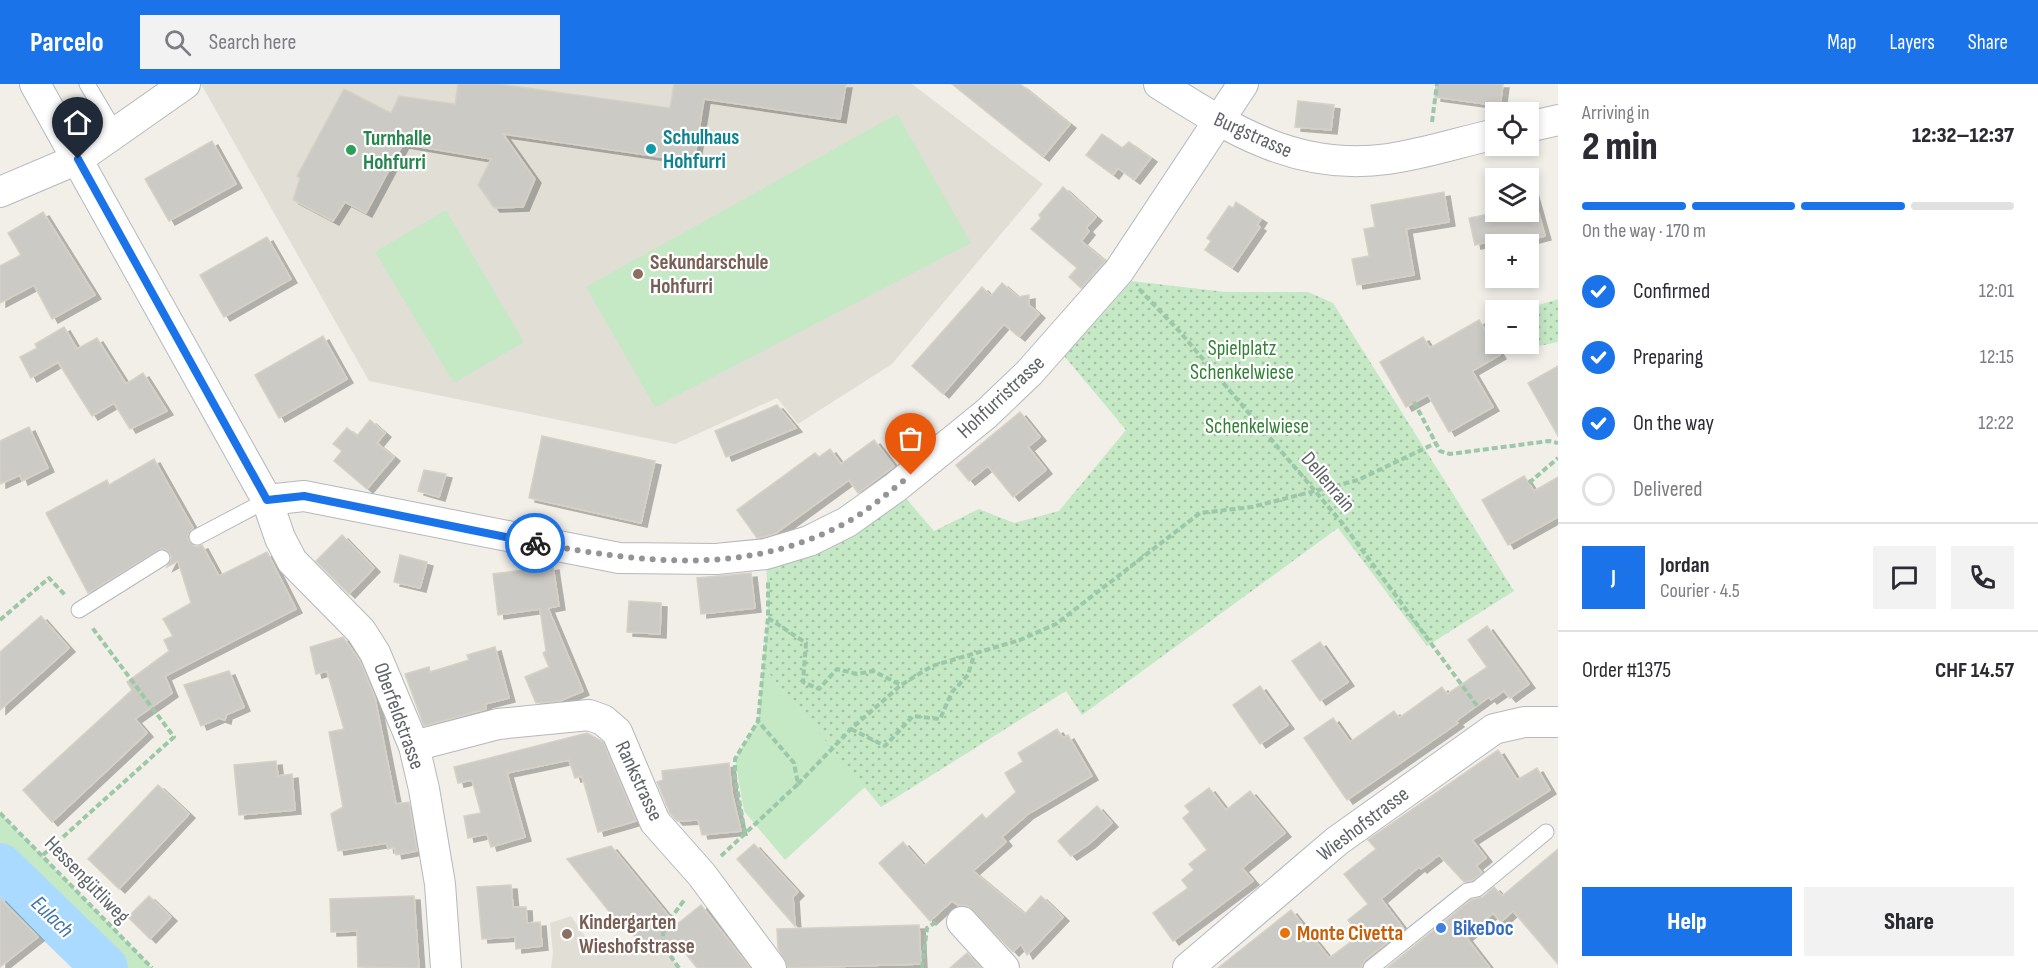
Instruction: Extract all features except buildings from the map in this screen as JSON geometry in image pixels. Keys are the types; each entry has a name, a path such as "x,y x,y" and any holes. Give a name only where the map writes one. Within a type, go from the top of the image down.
{"street":[{"name":"Oberfeldstrasse","path":"35,84 267,500 292,561 361,632 375,653 414,746 424,789 440,884 446,968"},
{"path":"0,192 78,159 184,84"},
{"name":"Burgstrasse","path":"1159,84 1219,122 1264,144 1287,152 1339,161 1388,159 1485,137"},
{"name":"Hohfurristrasse","path":"267,500 304,496 619,558 716,560 766,554 809,541 847,522 941,452 1029,373 1119,271 1243,84"},
{"path":"1539,124 1558,120"},
{"name":"Rankstrasse","path":"414,746 498,724 589,715 603,720 617,732 655,822 702,875 771,968"},
{"name":"Wieshofstrasse","path":"1188,968 1337,841 1494,729 1524,722 1558,722"},
{"path":"962,922 1004,968"}],"lane":[{"path":"87,84 116,133"},
{"path":"197,537 267,500"},
{"path":"79,610 162,558"},
{"path":"1371,968 1467,891 1477,889 1546,832"}],"path":[{"path":"1433,119 1437,84"},
{"name":"Dellenrain","path":"1119,271 1180,332 1317,492 1494,729"},
{"path":"1414,402 1440,451 1450,454 1549,441 1558,443"},
{"path":"679,968 662,945 663,930 702,875 798,784 851,729 901,685 932,666 1020,640 1056,624 1200,513 1252,507 1358,480 1436,443"},
{"path":"1529,483 1558,458"},
{"path":"745,832 735,777 735,759 758,721 768,617 766,554"},
{"path":"0,620 50,578 79,610 174,737 43,855"},
{"path":"768,617 806,643 803,682 819,689 837,669 857,674 873,671 901,685"},
{"path":"851,729 885,746 913,716 940,719 952,692 968,675 974,654"},
{"path":"758,721 794,763 798,784"},
{"name":"Hessengütliweg","path":"0,813 152,968"},
{"path":"922,968 927,928 939,920 954,919 962,922"}],"shaded area":[{"name":"Sekundarschule Hohfurri","path":"201,84 912,84 1043,184 892,364 798,424 777,398 675,444 369,381"},
{"name":"Kindergarten Wieshofstrasse","path":"571,916 592,947 662,945 679,968 551,968 553,953 550,923"}],"green space":[{"path":"897,114 971,243 655,407 586,287"},
{"path":"446,210 524,342 454,383 375,252"},
{"name":"Schenkelwiese","path":"1119,271 1131,281 1226,292 1308,292 1333,303 1514,591 1427,646 1338,528 1082,715 1066,691 881,807 763,666 768,617 766,554 896,487 934,531 979,509 1014,523 1059,511 1126,430 1055,345"},
{"path":"1558,299 1558,342 1539,346 1539,305"},
{"path":"763,666 865,787 785,860 744,811 735,759 758,721"},
{"path":"0,813 152,968 117,968 0,851"}],"waterway":[{"name":"Eulach","path":"0,866 105,968"}],"way so far":[{"path":"535,543 643,560 716,560 766,554 809,541 847,522 911,475"}],"place":[{"name":"Schulhaus Hohfurri","path":"651,149"},
{"name":"Turnhalle Hohfurri","path":"351,150"},
{"name":"Sekundarschule Hohfurri","path":"638,274"},
{"name":"BikeDoc","path":"1441,928"},
{"name":"Monte Civetta","path":"1285,933"},
{"name":"Kindergarten Wieshofstrasse","path":"567,934"}],"route":[{"path":"78,159 267,500 304,496 535,543"}],"park label":[{"name":"Spielplatz Schenkelwiese","path":"1242,360"}]}
